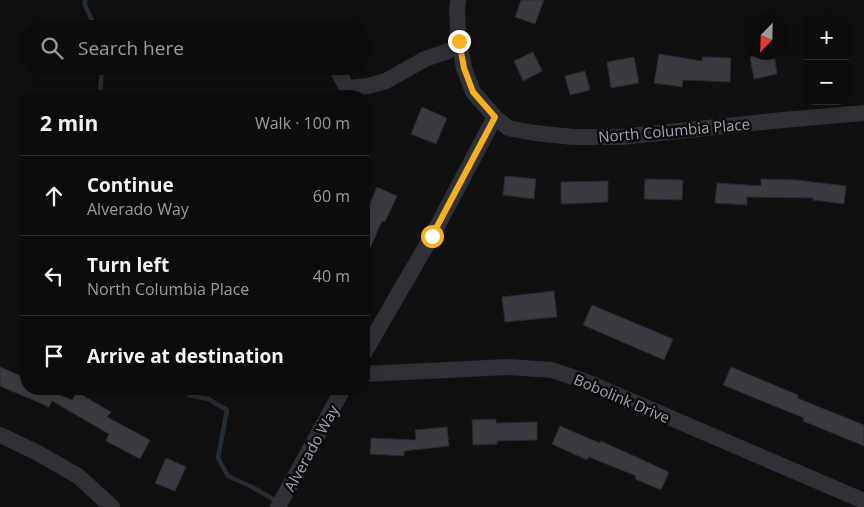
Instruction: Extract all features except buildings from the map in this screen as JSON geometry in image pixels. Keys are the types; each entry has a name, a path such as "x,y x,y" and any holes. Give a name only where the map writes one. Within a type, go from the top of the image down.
{"street":[{"name":"North Columbia Place","path":"458,0 460,47 464,68 473,92 495,117 508,128 573,137 621,137 864,113"},
{"path":"353,90 386,81 425,58 460,47"},
{"path":"339,75 344,90"},
{"path":"370,343 432,236 495,117"},
{"name":"Bobolink Drive","path":"370,374 508,367 552,370 587,382 864,501"},
{"name":"Alverado Way","path":"278,507 340,395"},
{"path":"0,435 36,452 78,476 112,507"}],"waterway":[{"path":"85,0 85,5 92,20"},
{"path":"100,90 101,75"},
{"path":"189,395 208,399 227,410 218,458 228,476 276,501"}],"route":[{"path":"432,236 495,117 473,92 464,68 459,41"}]}
